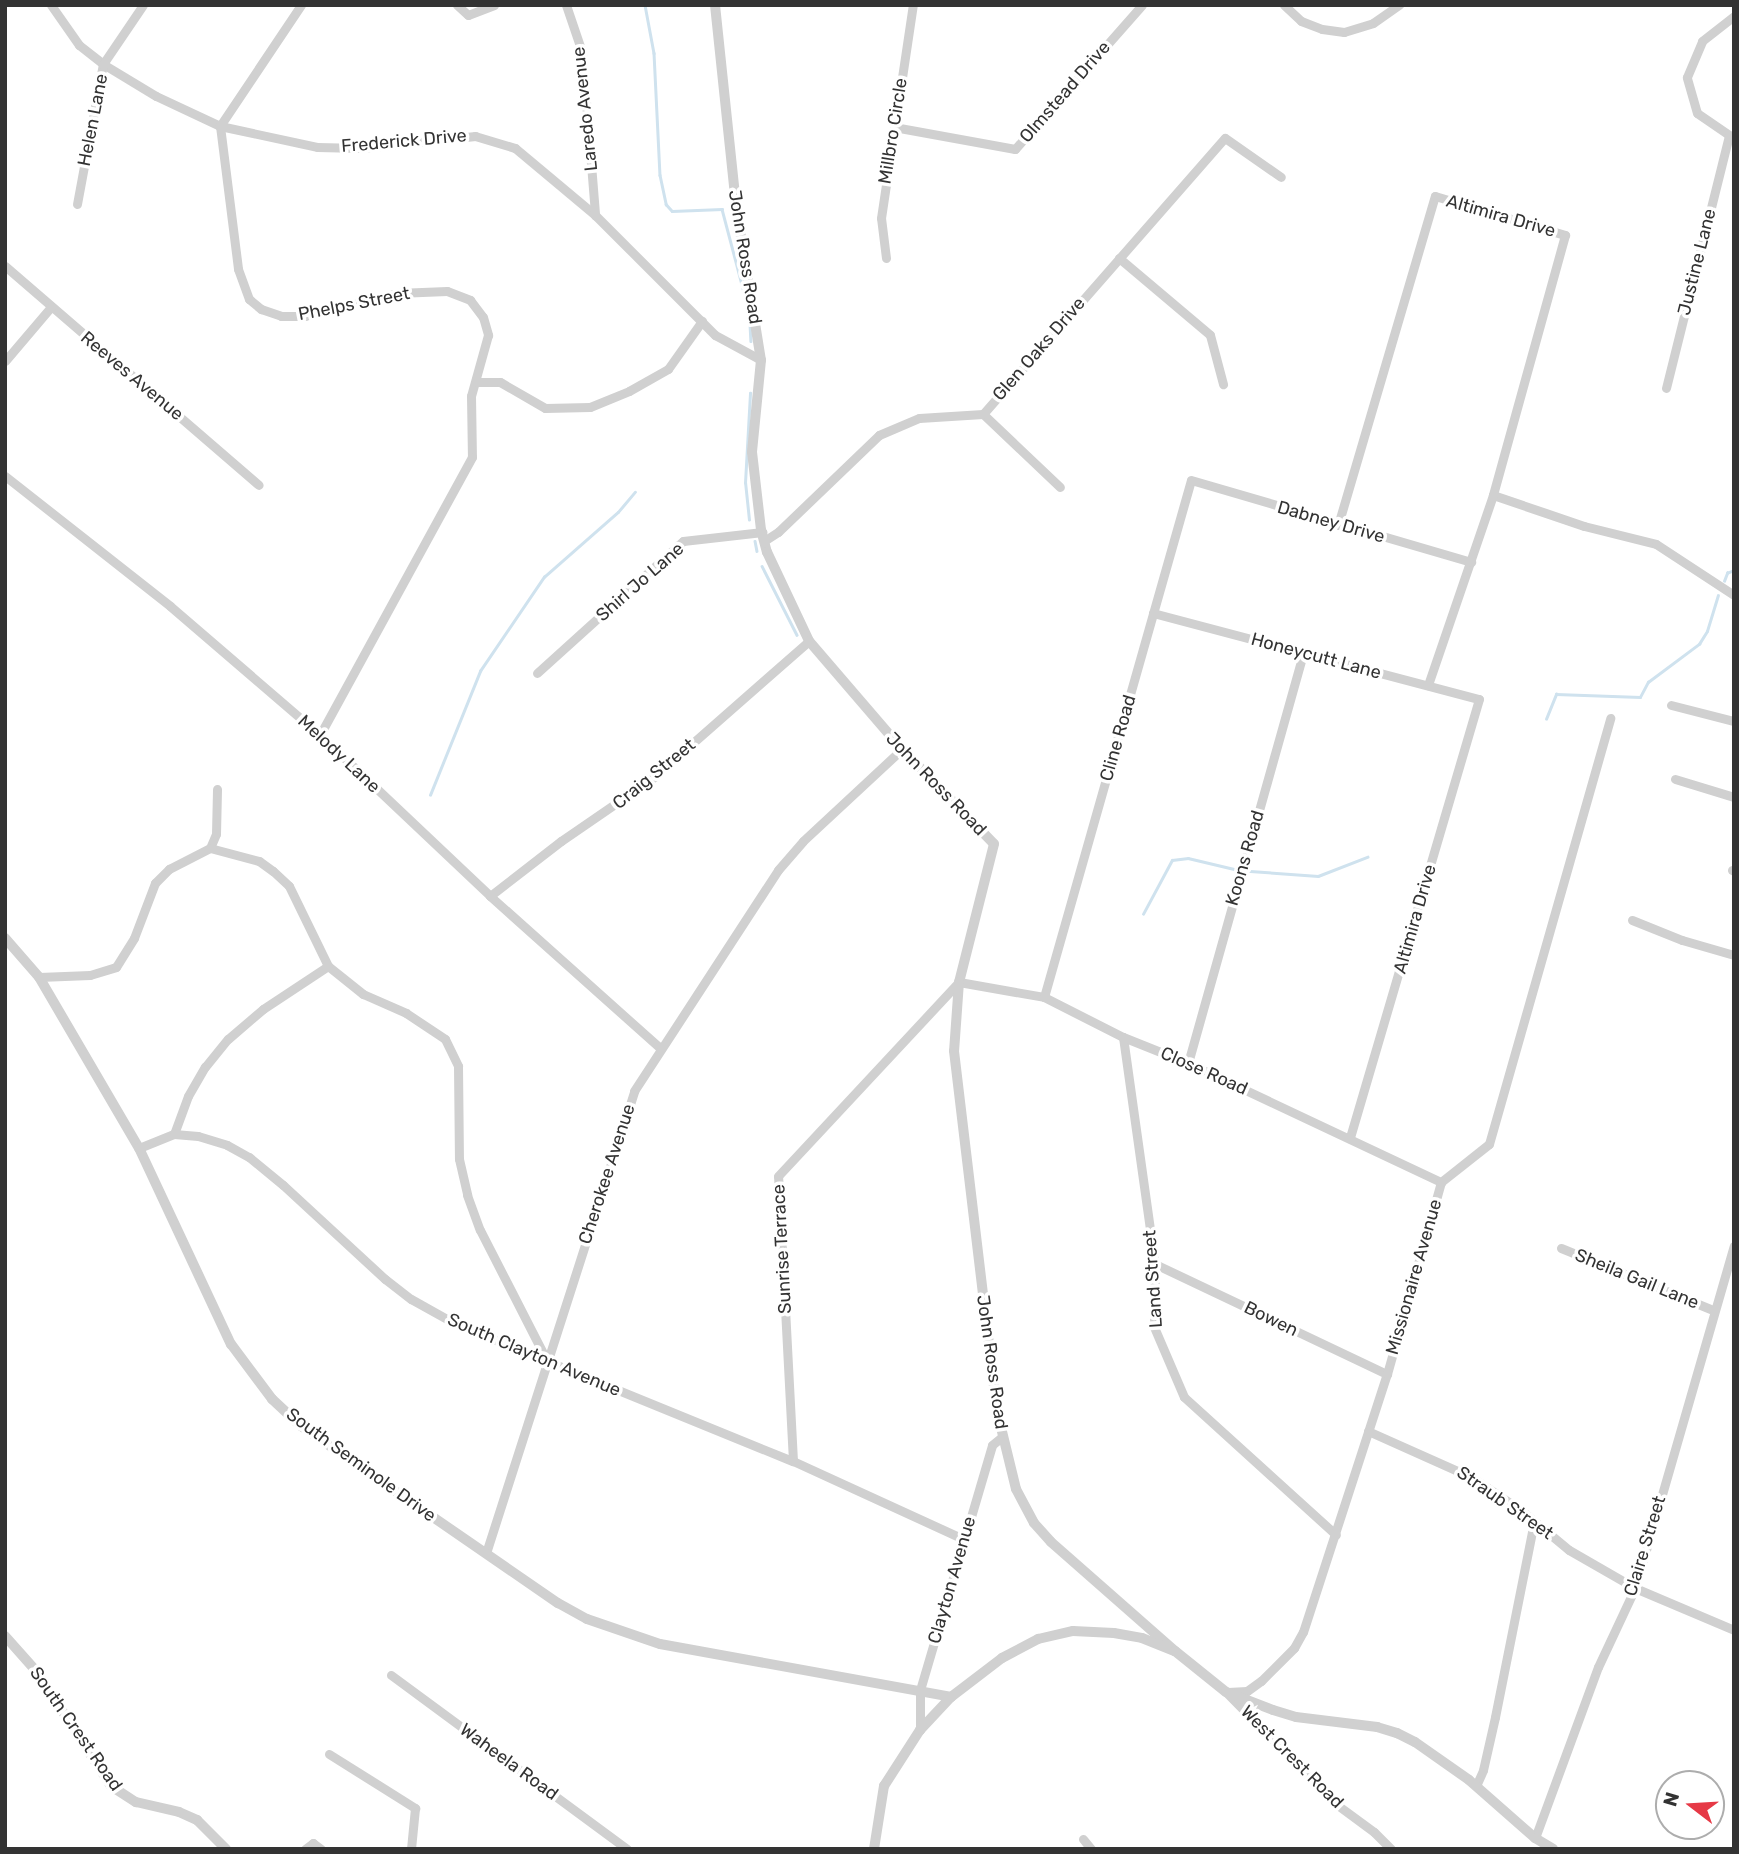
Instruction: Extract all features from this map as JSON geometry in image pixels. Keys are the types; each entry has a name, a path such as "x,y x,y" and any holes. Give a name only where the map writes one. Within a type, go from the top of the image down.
{"street":[{"name":"Frederick Drive","path":"51,5 79,45 103,64 156,96 220,126 317,147 362,148 454,136 499,140 515,148 595,215 715,335 761,360"},
{"name":"Helen Lane","path":"77,204 103,64 143,5"},
{"path":"220,126 300,5"},
{"path":"457,5 468,15 494,5"},
{"name":"Laredo Avenue","path":"566,5 582,52 595,215"},
{"name":"John Ross Road","path":"715,5 736,206 761,360 752,452 763,537 789,603 809,641 902,749 994,844 959,982 954,1051 1002,1437 1016,1489 1034,1523 1051,1542 1175,1651"},
{"name":"Millbro Circle","path":"886,258 881,218 913,5"},
{"name":"Olmstead Drive","path":"894,127 1015,149 1142,5"},
{"path":"1284,5 1301,21 1322,29 1344,32 1373,23 1399,5"},
{"path":"1731,136 1697,113 1687,77 1702,41 1734,16"},
{"name":"Phelps Street","path":"220,126 238,270 249,299 261,309 281,316 304,316 397,293 447,291 470,300 484,317 488,335 471,396 472,457 320,735"},
{"name":"Justine Lane","path":"1666,388 1731,136"},
{"name":"Glen Oaks Drive","path":"763,537 778,532 879,435 919,418 983,414 1225,138 1281,177"},
{"name":"Altimira Drive","path":"1338,525 1434,196 1565,235 1493,495 1428,685"},
{"path":"1119,258 1210,335 1223,384"},
{"name":"Reeves Avenue","path":"5,267 259,485"},
{"path":"5,361 51,307"},
{"path":"475,382 500,382 545,408 590,407 629,391 668,369 702,321"},
{"path":"983,414 1060,487"},
{"name":"Melody Lane","path":"5,476 170,606 320,735 490,896 660,1048"},
{"name":"Dabney Drive","path":"1191,480 1471,562"},
{"name":"Cline Road","path":"1044,997 1191,480"},
{"path":"1493,495 1584,526 1656,544 1734,595"},
{"name":"Shirl Jo Lane","path":"537,674 683,541 763,537"},
{"name":"Honeycutt Lane","path":"1153,612 1479,699"},
{"name":"Craig Street","path":"490,896 561,841 654,777 809,641"},
{"name":"Koons Road","path":"1188,1063 1303,653"},
{"name":"Altimira Drive","path":"1350,1138 1479,699"},
{"path":"1671,705 1734,721"},
{"name":"Missionaire Avenue","path":"1226,1692 1247,1691 1294,1648 1315,1600 1387,1374 1441,1182 1489,1144 1610,718"},
{"name":"Cherokee Avenue","path":"486,1553 634,1091 778,870 803,841 902,749"},
{"path":"1675,779 1734,797"},
{"path":"39,977 90,975 116,967 134,938 155,883 169,869 210,848 216,834 217,789"},
{"path":"210,848 259,861 289,886 328,966 363,994 406,1013 445,1039 458,1066 459,1159 467,1195 480,1230 547,1361"},
{"path":"1632,920 1682,940 1734,955"},
{"name":"South Seminole Drive","path":"5,938 39,977 139,1148 231,1344 271,1399 301,1426 558,1603 587,1619 622,1632 720,1656 951,1697"},
{"path":"139,1148 174,1134 188,1096 205,1067 228,1039 262,1009 328,966"},
{"name":"Close Road","path":"959,982 1044,997 1123,1037 1188,1063 1441,1182"},
{"name":"Sunrise Terrace","path":"793,1461 778,1176 959,982"},
{"name":"Land Street","path":"1123,1037 1155,1264 1154,1327 1184,1397 1336,1535"},
{"name":"South Clayton Avenue","path":"174,1134 198,1136 249,1157 411,1298 454,1323 793,1461 963,1539"},
{"name":"Claire Street","path":"1535,1838 1598,1667 1635,1588 1713,1310 1734,1246"},
{"name":"Sheila Gail Lane","path":"1561,1248 1713,1310"},
{"name":"Bowen","path":"1155,1264 1387,1374"},
{"name":"Straub Street","path":"1368,1431 1464,1473 1534,1521 1569,1550 1635,1588 1734,1630"},
{"name":"Clayton Avenue","path":"920,1730 920,1690 992,1445 1002,1437"},
{"path":"1476,1786 1493,1729 1534,1521"},
{"path":"874,1849 884,1786 920,1730 951,1697 979,1673 1019,1648 1057,1634 1114,1633 1142,1638 1175,1651 1226,1692 1296,1717 1377,1727 1396,1733 1434,1754 1476,1786 1535,1838 1553,1849"},
{"name":"South Crest Road","path":"5,1636 37,1672 111,1786 136,1802 179,1812 197,1820 226,1849"},
{"name":"Waheela Road","path":"391,1675 627,1849"},
{"name":"West Crest Road","path":"1226,1692 1336,1804 1374,1832 1391,1849"},
{"path":"329,1754 415,1808 411,1849"},
{"path":"1083,1839 1091,1849"},
{"path":"305,1849 313,1843 321,1849"}],"waterway":[{"path":"645,5 654,53 660,175 666,204 672,211 722,209 746,300"},
{"path":"750,324 751,341"},
{"path":"749,520 745,483 750,393"},
{"path":"430,795 480,671 544,577 618,512 635,492"},
{"path":"755,541 757,551"},
{"path":"762,566 797,635"},
{"path":"1724,581 1727,573 1734,570"},
{"path":"1546,719 1556,694 1640,697 1648,682 1699,644 1707,631 1718,596"},
{"path":"1250,871 1318,876 1367,857"},
{"path":"1143,914 1172,860 1188,858 1234,869"}]}
